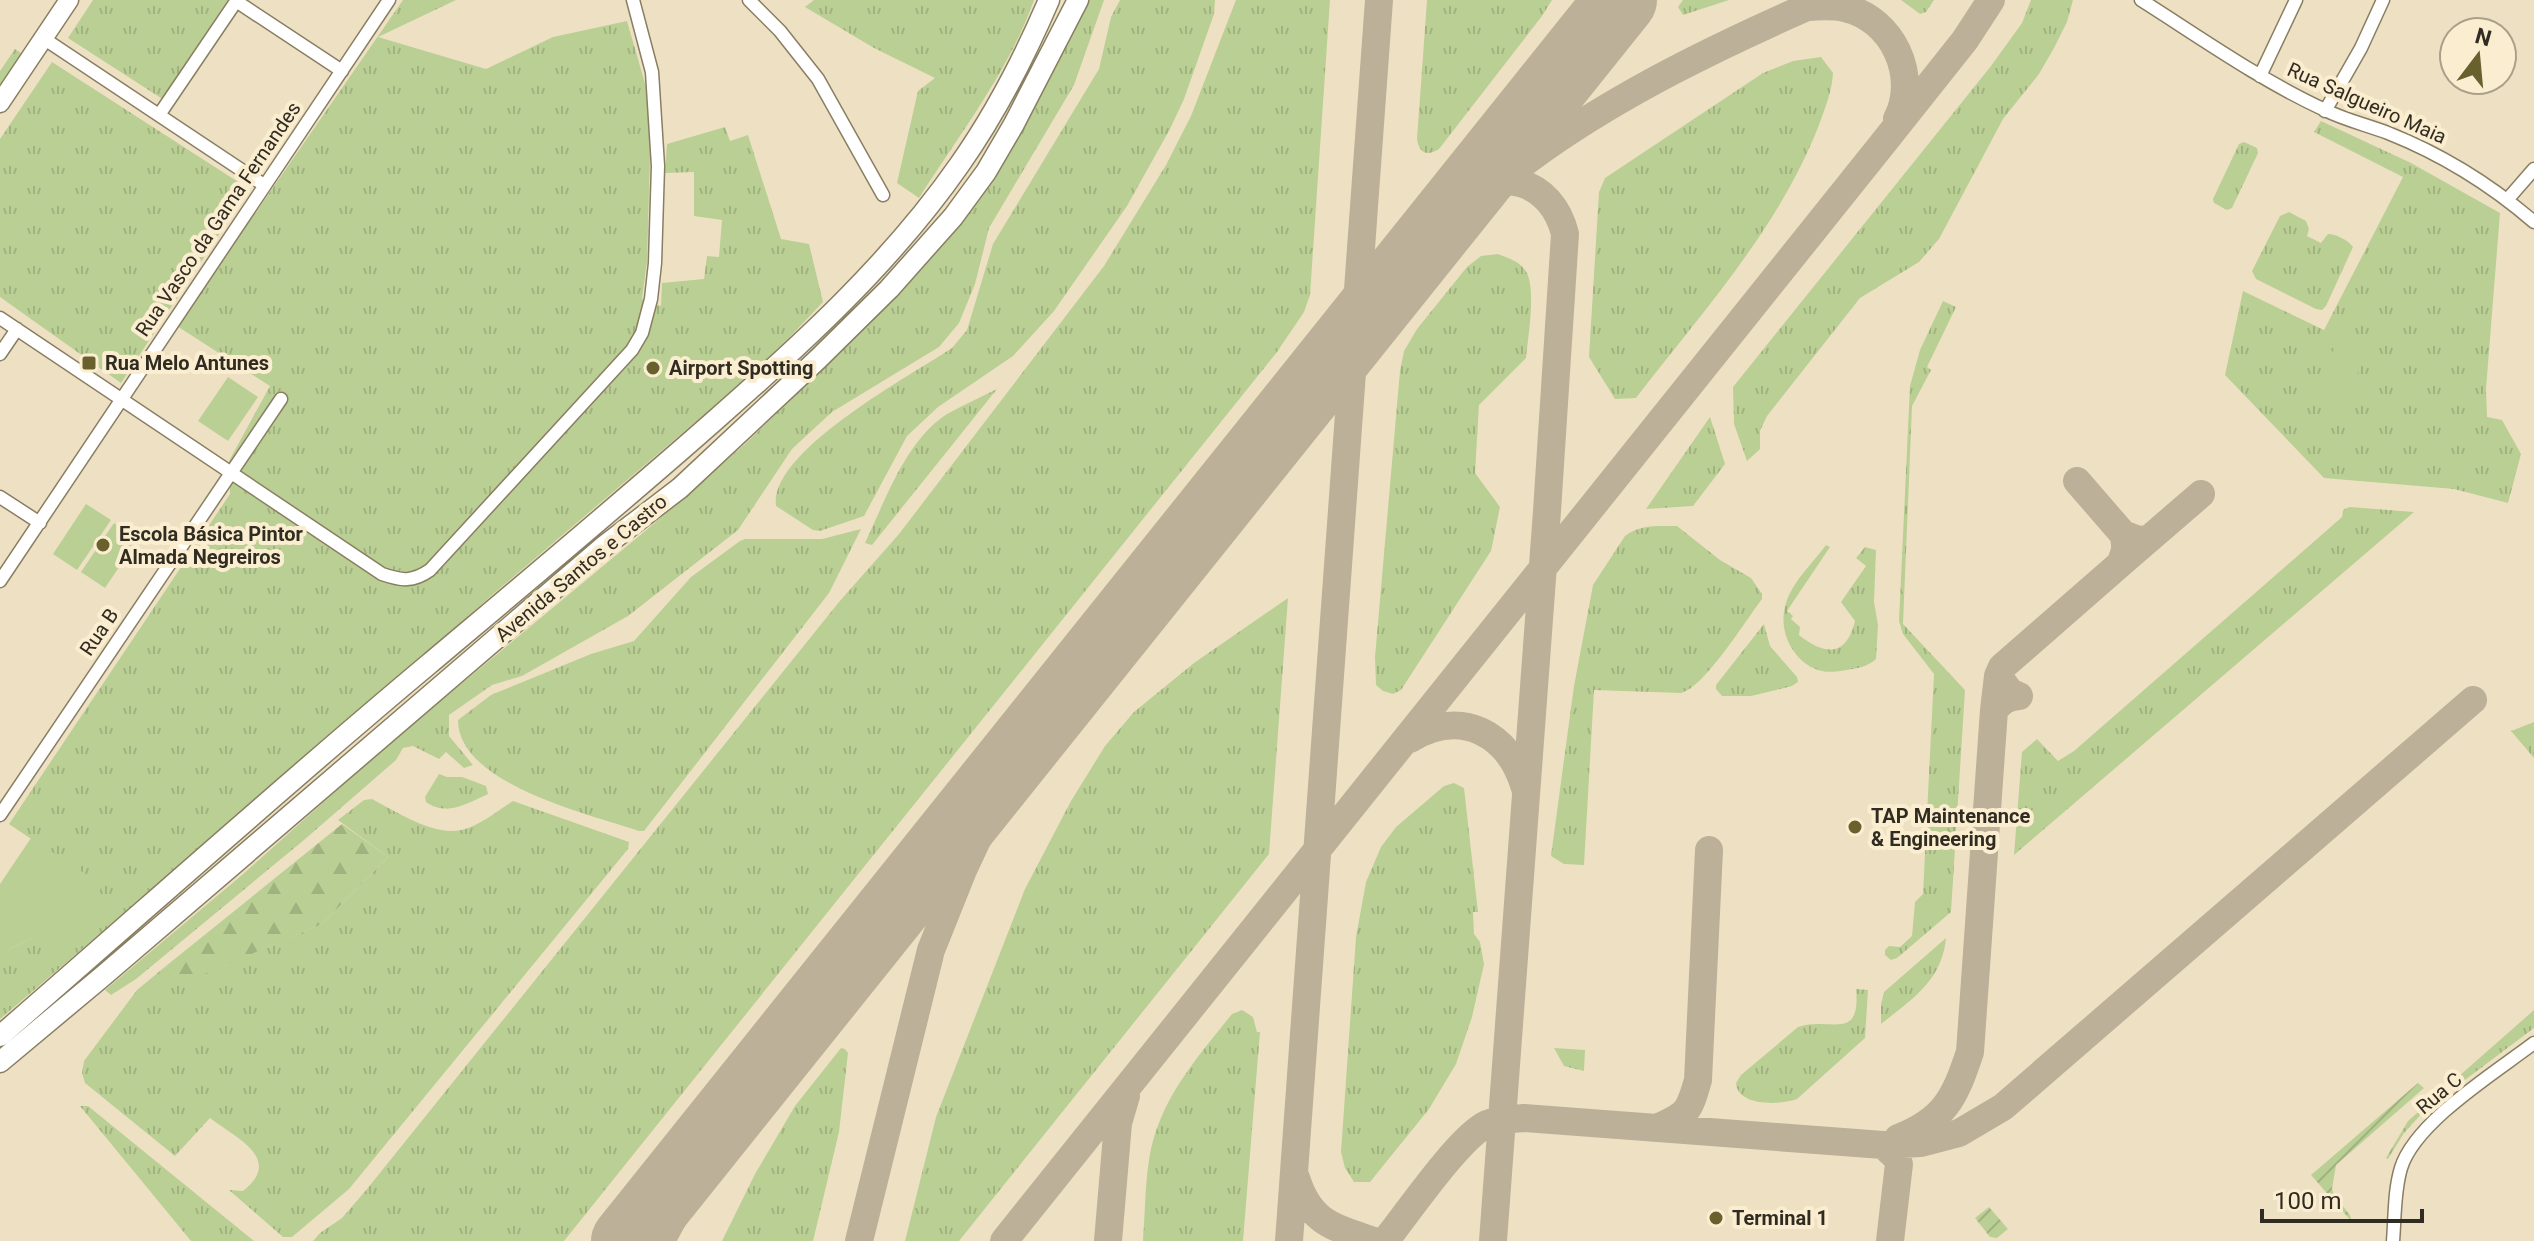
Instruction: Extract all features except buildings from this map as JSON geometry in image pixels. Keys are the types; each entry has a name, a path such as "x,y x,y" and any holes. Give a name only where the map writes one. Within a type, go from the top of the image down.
{"main road":[{"path":"0,103 69,0"},
{"name":"Avenida Santos e Castro","path":"0,1036 400,688 626,499 793,351 882,260 927,209 962,162 1011,77 1049,0"},
{"name":"Avenida Santos e Castro","path":"0,1062 603,547 680,488 889,289 953,217 986,172 1078,0"}],"street":[{"path":"159,115 237,0 342,71"},
{"name":"Rua Vasco da Gama Fernandes","path":"0,581 389,0"},
{"path":"0,318 382,574 409,580 421,577 632,350 648,317 655,263 656,105 652,72 633,0"},
{"path":"749,0 780,31 818,79 883,195"},
{"name":"Rua Salgueiro Maia","path":"2141,0 2260,76 2325,111 2414,144 2466,172 2534,222"},
{"path":"2260,76 2296,0"},
{"path":"2325,111 2361,48 2383,0"},
{"path":"43,38 264,185"},
{"path":"2507,200 2534,169"},
{"path":"0,354 17,329"},
{"name":"Rua B","path":"0,815 281,399"},
{"path":"0,497 40,523"},
{"name":"Rua C","path":"2393,1241 2398,1182 2408,1151 2430,1122 2534,1043"}],"green space":[{"path":"93,0 230,0 164,100 68,38"},
{"path":"403,0 456,0 378,37 486,69 553,37 627,21 648,94 647,261 642,299 661,306 662,283 704,279 707,256 719,257 722,220 694,216 694,172 665,173 667,144 725,127 730,141 748,135 781,239 809,244 823,302 768,360 0,1019 0,958 3,959 11,948 33,938 101,886 9,824 230,494 229,461 270,386 177,326"},
{"path":"814,0 1034,0 997,77 919,198 897,183 918,91 935,78 874,48 805,7"},
{"path":"1086,0 1104,0 1074,85 989,228 975,284 959,323 939,347 832,412 792,449 738,530 628,616 522,676 492,685 449,715 449,736 473,765 464,768 446,752 439,759 413,746 403,748 396,760 304,840 136,979 111,995 105,990 242,875 383,749 644,532 745,444 839,352 908,274"},
{"path":"1120,0 1215,0 1214,14 1184,99 1127,206 1054,311 1013,356 938,407 907,436 864,516 820,531 813,530 776,506 780,485 795,462 818,439 846,416 952,348 967,330 993,244 1099,69 1111,17"},
{"path":"1236,0 1330,0 1310,295 1304,312 1277,352 564,1241 313,1241 342,1218 367,1189 839,602 899,534 1104,266 1166,165 1191,116"},
{"path":"1427,0 1552,0 1439,149 1427,153 1420,148 1417,139"},
{"path":"1683,0 1729,0 1683,15 1678,7"},
{"path":"1901,0 1934,0 1926,12 1920,14"},
{"path":"2031,0 2073,0 2067,22 2054,48 2039,74 2003,119 1939,239 1919,262 1860,298 1767,416 1760,431 1760,449 1747,461 1734,424 1733,387 1991,66 2022,23"},
{"path":"15,49 24,55 0,90 0,71"},
{"path":"1821,57 1833,73 1830,93 1819,125 1783,199 1738,268 1636,398 1615,399 1589,357 1599,192 1605,178 1763,73 1793,61"},
{"path":"52,62 249,189 121,383 0,297 0,139"},
{"path":"2321,121 2411,163 2500,213 2486,389 2487,417 2502,420 2521,454 2508,503 2454,489 2324,478 2225,375 2243,291 2324,330 2403,177 2314,132"},
{"path":"2244,142 2257,148 2258,153 2232,208 2227,210 2214,203 2213,199 2239,144"},
{"path":"2289,212 2306,221 2309,229 2307,236 2321,243 2328,234 2335,235 2353,247 2322,310 2256,279 2252,271 2280,216"},
{"path":"1498,254 1525,270 1529,277 1531,299 1526,358 1479,405 1475,473 1500,507 1491,551 1401,690 1393,694 1376,685 1375,657 1404,351 1417,329 1467,267 1481,256"},
{"path":"1943,301 1956,307 1927,367 1931,370 1912,406 1903,624 1965,690 1951,912 1891,960 1885,955 1885,950 1889,946 1900,947 1912,936 1915,902 1923,894 1934,674 1903,634 1899,621 1910,386 1920,350"},
{"path":"2339,339 2368,353 2339,410 2311,396"},
{"path":"228,377 258,397 228,441 198,421"},
{"path":"997,389 872,545 865,543 898,472 920,439 947,414"},
{"path":"1710,417 1725,464 1693,506 1646,509"},
{"path":"86,504 111,520 77,570 53,554"},
{"path":"2344,509 2414,512 2014,855 2022,752 2037,739 2058,761 2074,751 2342,517"},
{"path":"114,523 138,539 105,588 81,572"},
{"path":"1677,526 1720,560 1751,578 1762,599 1713,667 1681,693 1594,690 1584,865 1564,864 1551,856 1574,686 1593,585 1625,536 1643,528"},
{"path":"861,529 829,593 644,831 530,793 502,779 479,762 464,742 458,720 491,695 591,654 634,641 691,577 740,541 822,539"},
{"path":"1826,545 1830,547 1787,611 1800,627 1799,635 1808,642 1825,649 1840,647 1846,642 1855,621 1841,602 1866,566 1856,558 1865,547 1876,550 1876,659 1863,667 1832,672 1812,668 1797,655 1787,637 1783,617 1788,599 1796,582"},
{"path":"1288,598 1269,854 959,1241 905,1241 936,1117 1025,889 1071,801 1105,746 1134,712 1194,663"},
{"path":"1764,624 1770,646 1798,682 1751,696 1722,696 1716,685"},
{"path":"2534,722 2534,758 2511,731"},
{"path":"439,774 462,777 486,786 488,794 457,807 434,806 426,802 425,797"},
{"path":"1454,783 1464,788 1478,912 1473,912 1474,934 1480,942 1484,964 1472,1017 1456,1064 1429,1109 1370,1182 1354,1182 1345,1168 1341,1152 1356,937 1366,882 1381,847 1396,827 1444,786"},
{"path":"372,799 431,828 457,831 480,823 513,801 629,842 628,849 349,1189 292,1237 283,1237 229,1190 243,1191 259,1169 252,1150 243,1141 210,1118 175,1156 85,1083 82,1073 84,1061 137,990 166,966 185,981 322,924 388,857 338,820 364,800"},
{"path":"342,824 388,857 322,924 185,982 166,966"},
{"path":"31,838 102,885 93,909 53,949 33,938 11,948 3,960 0,958 0,884"},
{"path":"1946,938 1932,978 1914,998 1881,1024 1884,992"},
{"path":"1856,989 1868,990 1865,1038 1797,1099 1761,1102 1738,1091 1736,1083 1741,1075 1798,1027 1848,1022 1856,1006"},
{"path":"1242,1010 1253,1017 1257,1032 1260,1032 1243,1241 1143,1241 1149,1160 1161,1119 1192,1064 1232,1014"},
{"path":"2534,1010 2534,1028 2425,1110 2386,1158 2408,1121"},
{"path":"841,1048 848,1053 839,1132 813,1241 722,1241 755,1174 795,1106"},
{"path":"1554,1048 1585,1050 1584,1071 1564,1066"},
{"path":"2418,1083 2424,1088 2336,1165 2332,1189 2352,1222 2311,1175"},
{"path":"80,1106 88,1106 254,1241 191,1241"},
{"path":"1989,1207 2008,1229 1997,1238 1990,1237 1975,1218"}],"taxiway":[{"path":"1289,1241 1379,0"},
{"path":"1587,43 1589,0"},
{"path":"1004,1241 1888,137 1965,40 1991,0"},
{"path":"1397,280 1485,195 1574,128 1671,72 1807,7 1831,6 1862,14 1888,37 1903,68 1905,85 1897,119"},
{"path":"1458,204 1473,191 1489,184 1506,181 1521,183 1536,190 1548,201 1565,234 1493,1241"},
{"path":"2077,481 2123,534"},
{"path":"2149,539 2139,540 2123,534 2125,549 2120,564 2201,494"},
{"path":"1998,676 2010,692 2019,696 2005,700 1994,710 1998,676 2002,667 2120,564"},
{"path":"1385,1241 1462,1144 1487,1124 1501,1120 1524,1118 1883,1145 1921,1143 1959,1133 2003,1107 2473,700"},
{"path":"1898,1138 1927,1123 1946,1105 1970,1052 1994,710"},
{"path":"859,1241 931,950 992,808 1044,720"},
{"path":"1410,739 1447,726 1465,726 1481,731 1507,753 1518,769 1525,788"},
{"path":"1657,1128 1681,1116 1692,1099 1698,1080 1709,850"},
{"path":"661,1241 705,1159 775,1057"},
{"path":"1108,1241 1118,1123 1126,1096"},
{"path":"1883,1145 1899,1164 1890,1241"},
{"path":"1296,1178 1308,1205 1316,1214 1335,1227 1374,1241"}],"runway":[{"path":"627,1241 1621,0"}],"place":[{"name":"Rua Melo Antunes","path":"89,363"},
{"name":"Airport Spotting","path":"653,368"},
{"name":"Escola Básica Pintor Almada Negreiros","path":"103,545"},
{"name":"TAP Maintenance & Engineering","path":"1855,827"},
{"name":"Terminal 1","path":"1716,1218"}]}
